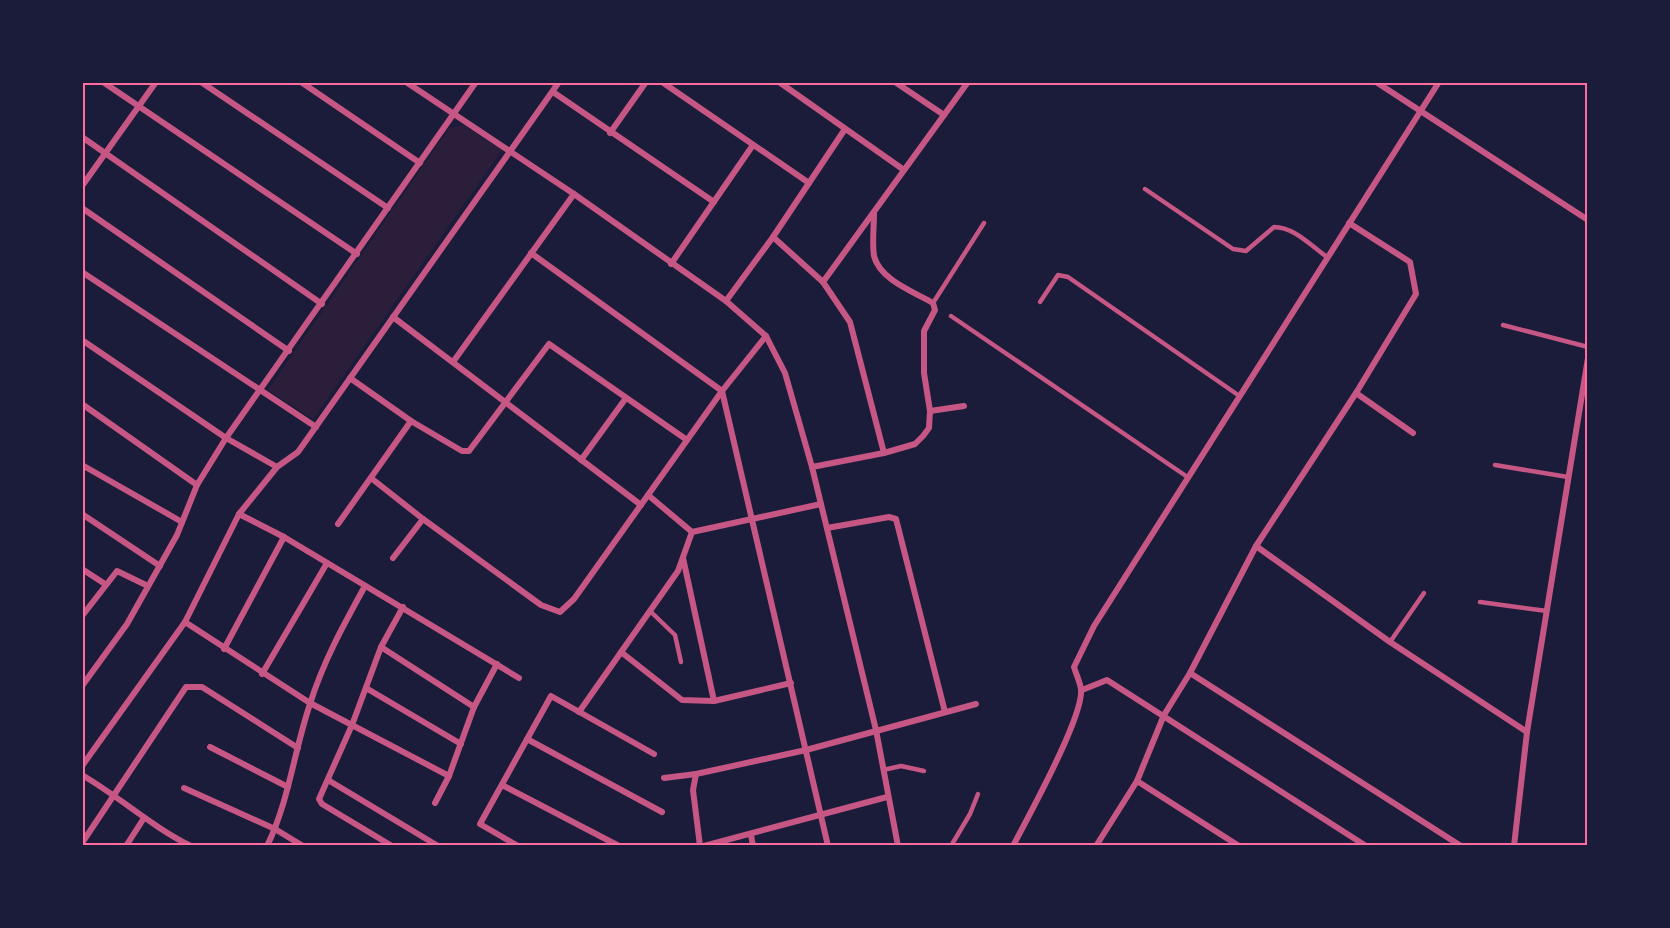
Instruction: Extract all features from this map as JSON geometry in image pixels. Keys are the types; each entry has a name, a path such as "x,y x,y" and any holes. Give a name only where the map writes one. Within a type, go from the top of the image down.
{"street":[{"path":"103,82 357,254"},
{"path":"82,186 156,82"},
{"path":"201,82 388,208"},
{"path":"301,82 420,162"},
{"path":"406,82 574,194 726,301 766,336 785,374 812,467 876,730 898,846"},
{"path":"82,686 127,624 182,522 196,485 226,438 476,82"},
{"path":"82,766 185,622 238,514 277,467 298,452 560,82"},
{"path":"610,133 646,82"},
{"path":"662,82 809,183"},
{"path":"779,82 904,170"},
{"path":"895,82 944,116"},
{"path":"823,282 968,82"},
{"path":"1376,82 1587,220"},
{"path":"1013,846 1063,746 1082,690 1074,667 1094,626 1186,476 1439,82"},
{"path":"553,92 714,202"},
{"path":"726,301 773,237 845,129"},
{"path":"82,137 322,304"},
{"path":"671,264 753,145"},
{"path":"453,362 574,194"},
{"path":"82,208 289,351"},
{"path":"812,467 884,453 915,444 929,428 930,411 924,373 924,331 935,310 933,303 885,275 878,267 874,255 874,213"},
{"path":"1098,845 1137,782 1164,715 1190,673 1256,546 1356,393 1416,294 1410,262 1349,223"},
{"path":"773,237 823,282 850,322 884,453"},
{"path":"531,253 722,390 828,846"},
{"path":"82,272 316,427"},
{"path":"393,317 640,505"},
{"path":"371,477 423,519 542,604 560,612 574,599 722,390 766,336"},
{"path":"82,340 226,438 277,467"},
{"path":"350,378 411,421 462,451 469,451 549,344 687,440"},
{"path":"1514,846 1527,732 1587,358"},
{"path":"1356,393 1413,433"},
{"path":"581,460 626,398"},
{"path":"82,404 196,485"},
{"path":"930,411 964,406"},
{"path":"338,524 411,421"},
{"path":"82,465 182,522"},
{"path":"648,495 692,532"},
{"path":"692,532 821,504"},
{"path":"82,514 160,566"},
{"path":"238,514 284,537 519,678"},
{"path":"827,528 889,517 896,519 945,712"},
{"path":"393,558 423,519"},
{"path":"579,712 678,571 692,532"},
{"path":"224,649 284,537"},
{"path":"1256,546 1390,642 1527,732"},
{"path":"683,557 714,701"},
{"path":"262,674 327,563"},
{"path":"82,569 105,584"},
{"path":"82,616 117,571 148,586"},
{"path":"267,846 275,829 288,787 310,703 336,640 365,586"},
{"path":"392,846 322,804 320,794 352,725 381,647 403,607"},
{"path":"185,622 310,703 449,776"},
{"path":"381,647 474,707"},
{"path":"621,652 682,700 714,701 791,683"},
{"path":"435,803 449,776 474,707 497,664"},
{"path":"1190,673 1461,846"},
{"path":"1082,690 1107,680 1164,715 1357,843 1366,846"},
{"path":"82,843 117,795 186,687 193,685 202,687 298,748"},
{"path":"366,688 461,744"},
{"path":"518,846 480,824 551,696 654,754"},
{"path":"664,778 696,774 806,750 976,704"},
{"path":"527,739 662,812"},
{"path":"210,747 288,787"},
{"path":"696,774 693,790 702,846 820,817 887,797"},
{"path":"82,775 117,795 144,818 191,846"},
{"path":"328,780 438,846"},
{"path":"1137,782 1239,846"},
{"path":"501,785 619,846"},
{"path":"184,788 275,829 303,846"},
{"path":"126,846 144,818"},
{"path":"751,835 753,846"}],"lane":[{"path":"1145,189 1233,249 1246,251 1274,227 1279,227 1288,229 1327,257"},
{"path":"933,303 984,223"},
{"path":"1040,302 1058,275 1068,277 1238,395"},
{"path":"951,316 1186,476"},
{"path":"1503,325 1587,347"},
{"path":"1495,465 1568,477"},
{"path":"1390,642 1424,593"},
{"path":"1480,602 1547,611"},
{"path":"650,611 675,635 681,662"},
{"path":"883,770 902,766 924,771"},
{"path":"951,846 978,794"}],"shaded area":[{"path":"463,125 502,150 313,419 268,390 449,128"}]}
